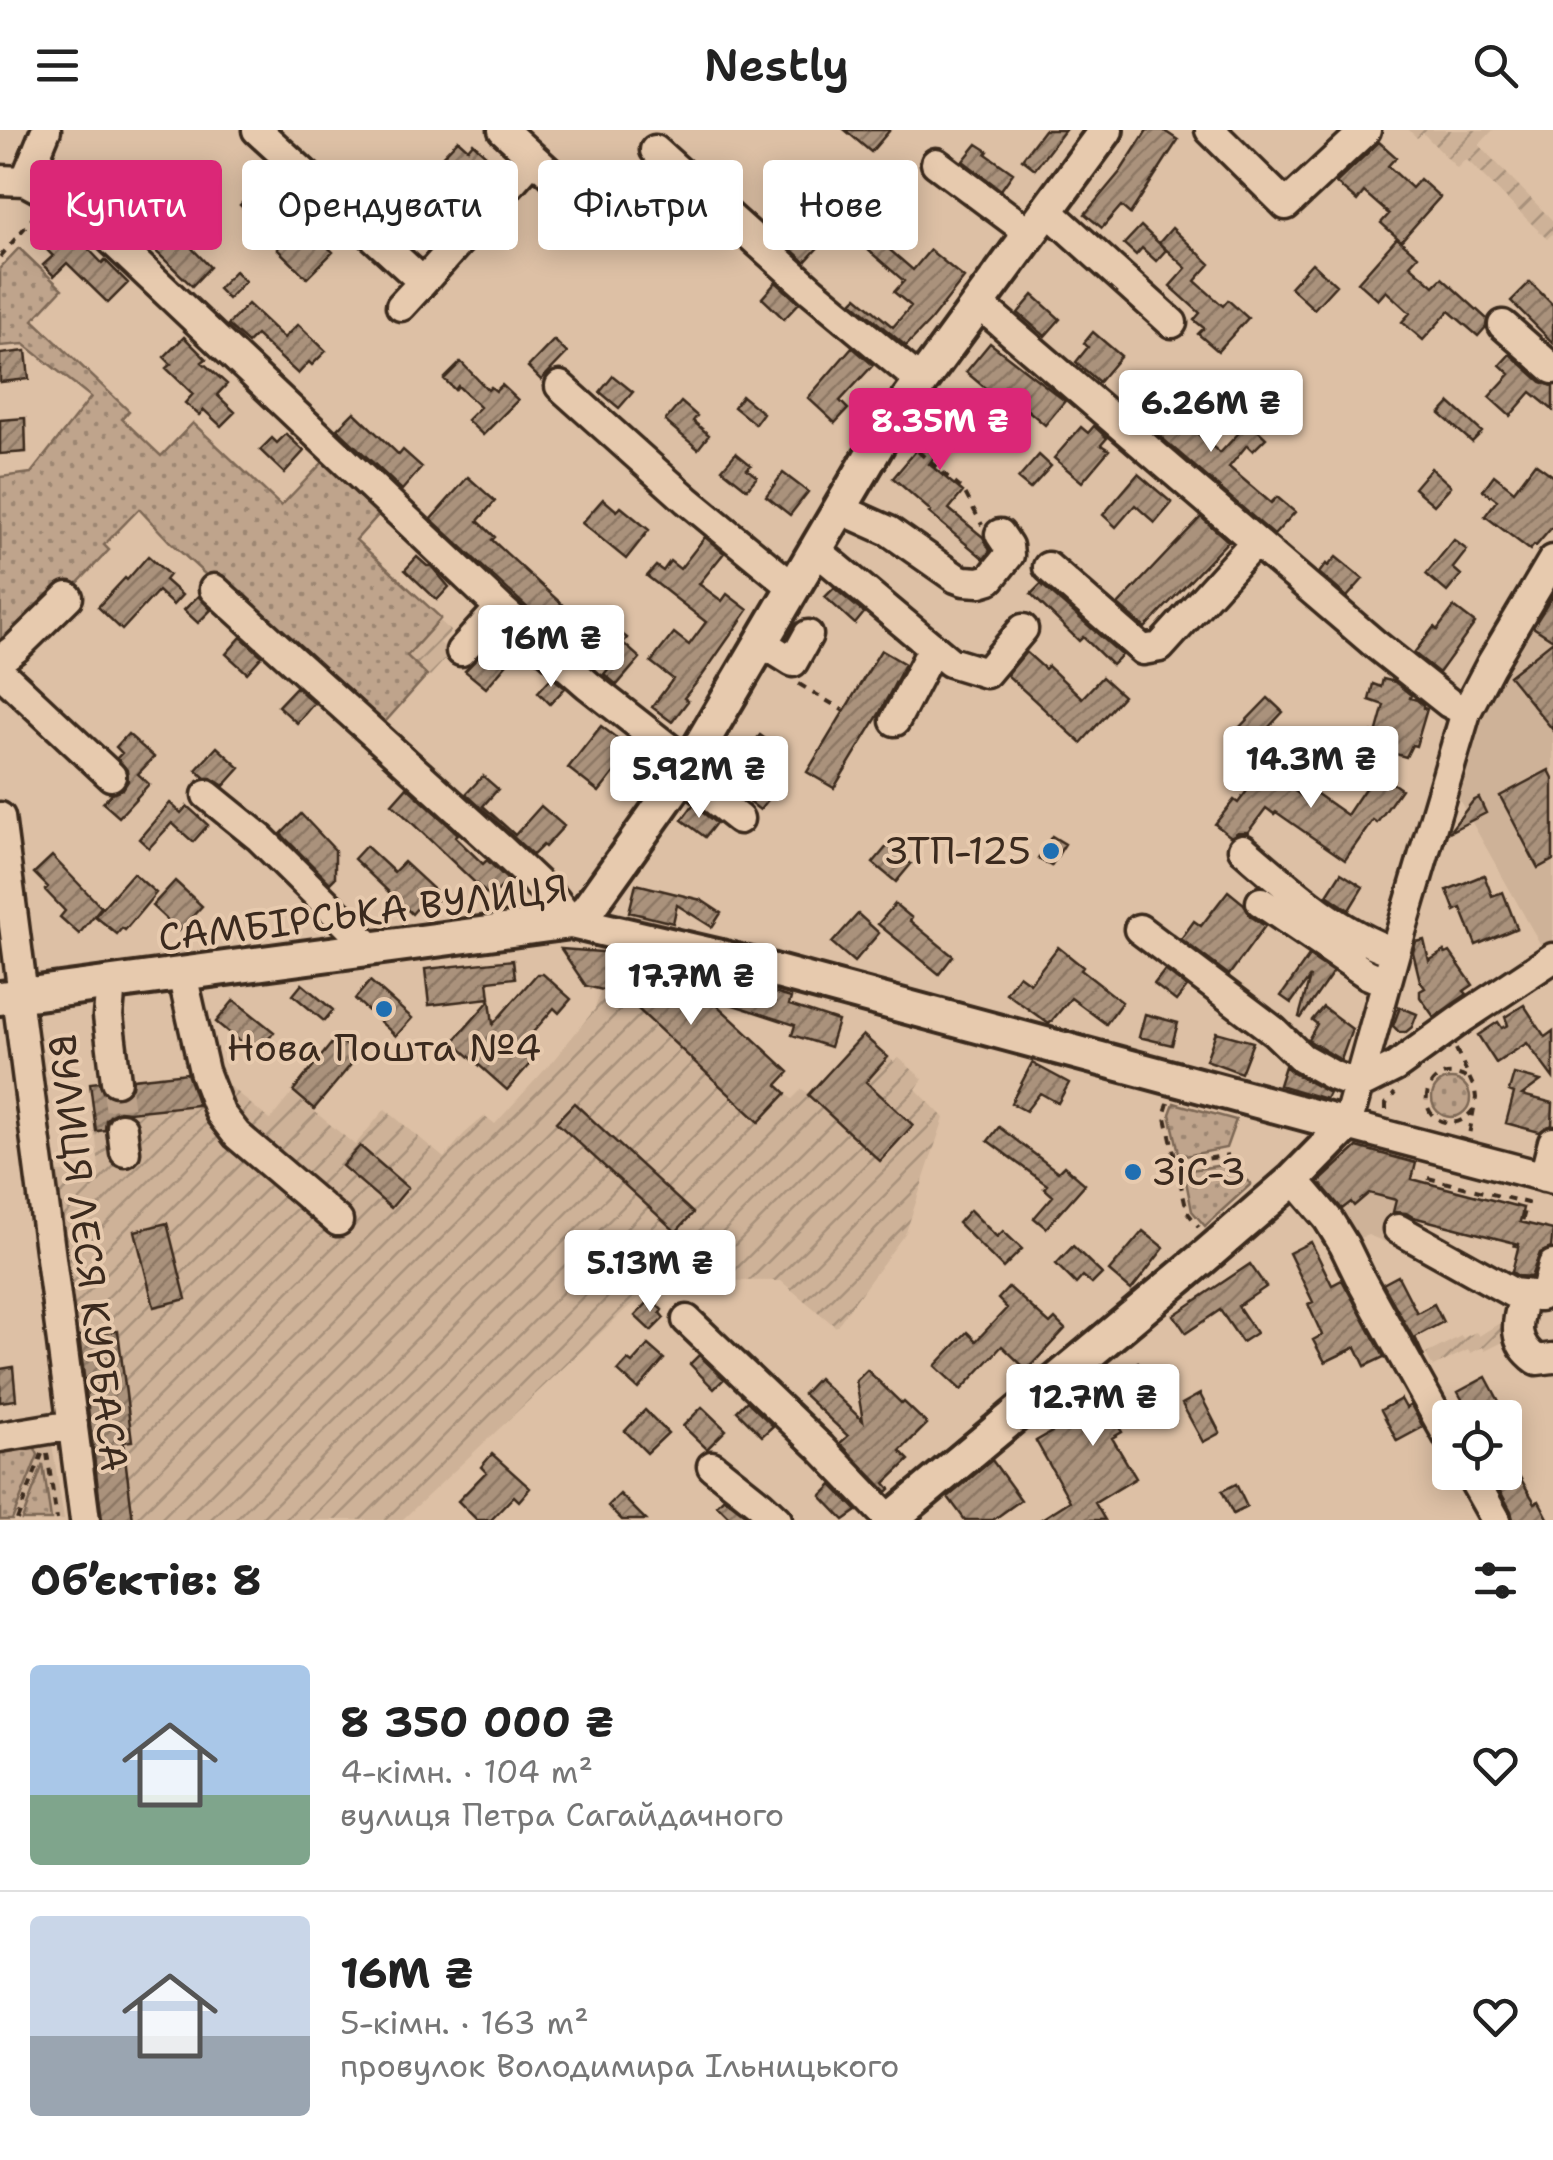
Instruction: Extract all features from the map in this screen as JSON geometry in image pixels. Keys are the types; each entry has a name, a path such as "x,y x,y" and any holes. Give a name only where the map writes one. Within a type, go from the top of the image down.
{"main road":[{"path":"571,922 587,910 686,770 888,427 1106,130"},
{"name":"САМБІРСЬКА ВУЛИЦЯ","path":"13,996 571,922 721,956 1347,1125"},
{"path":"890,1520 1188,1271 1294,1179 1347,1125"}],"street":[{"path":"12,181 46,130"},
{"path":"257,130 423,282"},
{"path":"503,130 538,163"},
{"path":"1210,130 1286,206 1366,130"},
{"path":"656,150 920,382"},
{"path":"401,306 532,158"},
{"path":"936,163 1039,222 1172,323"},
{"path":"122,250 500,608 738,820"},
{"path":"979,304 1391,657 1466,712"},
{"path":"1502,325 1553,369"},
{"path":"560,386 687,500 794,588"},
{"path":"840,509 889,531 964,581 990,579 1005,544"},
{"path":"1048,567 1142,650 1160,648 1255,542"},
{"path":"816,550 950,662 986,673 1023,629"},
{"path":"1553,560 1466,712 1347,1125 1548,1178 1553,1142"},
{"path":"214,590 555,900 571,922"},
{"path":"0,660 68,597"},
{"path":"462,651 500,608"},
{"path":"761,642 793,662 808,635"},
{"path":"895,721 932,648"},
{"path":"0,672 111,776"},
{"path":"208,794 260,838 371,948"},
{"path":"0,816 13,996"},
{"path":"1243,849 1302,900 1375,945 1394,952"},
{"path":"1261,902 1386,982"},
{"path":"1139,929 1274,1032 1302,1058 1358,1085 1395,1067 1553,958"},
{"path":"182,974 204,1072 220,1113 237,1135 338,1221"},
{"path":"111,983 108,1016 116,1080"},
{"name":"ВУЛИЦЯ ЛЕСЯ КУРБАСА","path":"13,996 85,1520"},
{"path":"1294,1179 1344,1245 1432,1408"},
{"path":"1398,1229 1524,1296 1540,1296 1553,1265"},
{"path":"1524,1296 1516,1325 1520,1341 1526,1353 1537,1360 1553,1358"},
{"path":"686,1320 821,1448 890,1520"},
{"path":"0,1437 73,1425"},
{"path":"712,1466 777,1520"},
{"path":"1479,1490 1496,1520"}],"path":[{"path":"0,257 30,221"},
{"path":"898,435 964,491 988,537 1005,544"},
{"path":"796,682 844,711"},
{"path":"1452,1040 1476,1098 1469,1136"},
{"path":"1471,1083 1458,1074 1442,1075 1430,1086 1427,1102 1434,1116 1449,1123 1465,1119 1475,1106"},
{"path":"1390,1116 1386,1104 1396,1091"},
{"path":"1171,1094 1166,1112 1187,1212 1206,1236"},
{"path":"1177,1164 1230,1155"},
{"path":"1428,1178 1527,1202 1522,1222"},
{"path":"46,1443 57,1520"}],"shaded area":[{"path":"1409,130 1493,130 1479,145 1553,221 1553,233 1547,239 1466,159 1457,168 1423,133 1417,138"},
{"path":"19,248 62,289 33,320 129,411 122,419 161,456 193,423 281,506 324,461 380,513 356,540 441,618 407,656 427,675 377,731 171,543 139,509 104,545 109,550 70,591 1,650 0,477 31,473 91,397 24,344 0,346 0,268"},
{"path":"1545,607 1553,612 1553,940 1542,947 1456,794 1482,711"},
{"path":"440,621 451,631 440,643 451,653 430,676 408,656"},
{"path":"651,966 792,1099 802,1089 809,1094 863,1035 894,1062 899,1058 923,1079 916,1089 944,1118 906,1232 836,1327 781,1281 657,1280 402,1520 102,1520 53,1173 99,1168 90,1083 211,1071 270,1120 292,1093 355,1145 385,1109 444,1158 485,1116 495,1124 595,1009 601,989"},
{"path":"1451,1079 1464,1085 1470,1098 1464,1111 1451,1117 1438,1111 1432,1098 1438,1085"},
{"path":"1174,1103 1236,1120 1226,1148 1180,1157 1170,1114"},
{"path":"1357,1147 1416,1163 1409,1193 1397,1194 1385,1242 1368,1235 1353,1240 1309,1187"},
{"path":"1229,1164 1251,1184 1205,1226 1192,1211 1184,1171"},
{"path":"1506,1319 1507,1340 1485,1351 1483,1347 1470,1353 1468,1350 1433,1367 1426,1354 1461,1336 1476,1332 1479,1336"},
{"path":"51,1437 64,1520 0,1520 0,1446"},
{"path":"34,1446 38,1455 12,1520 0,1520 0,1451"},
{"path":"43,1464 51,1520 22,1520"}],"building":[{"path":"845,130 890,130 871,152"},
{"path":"1044,130 1065,130 1035,169 1022,159"},
{"path":"1147,130 1163,130 1178,140 1130,214 1121,206 1102,228 1085,214 1120,172"},
{"path":"458,140 468,149 473,143 487,156 483,160 439,160"},
{"path":"1379,142 1396,157 1388,166 1412,188 1420,179 1440,197 1401,241 1381,223 1389,214 1364,192 1357,201 1336,183"},
{"path":"977,144 1013,173 1001,190 963,161"},
{"path":"1141,226 1166,250 1156,261 1142,248 1136,255 1124,244"},
{"path":"1172,228 1210,264 1195,281 1223,306 1228,300 1248,318 1218,351 1198,334 1204,328 1194,320 1200,313 1170,286 1186,268 1159,243"},
{"path":"1397,238 1418,256 1410,265 1434,286 1442,278 1487,319 1478,336 1449,311 1423,340 1402,322 1410,313 1386,291 1378,300 1358,282"},
{"path":"47,250 89,250 128,283 108,303 67,263 54,276 43,265 53,256"},
{"path":"155,250 194,250 210,267 192,286"},
{"path":"278,250 333,252 307,278"},
{"path":"792,250 816,250 805,262"},
{"path":"868,250 890,250 913,270 930,250 964,278 906,346 852,302 857,297 893,327 911,306 894,292 904,281"},
{"path":"1312,263 1336,285 1314,309 1290,287"},
{"path":"235,271 245,281 228,299 218,289"},
{"path":"776,282 799,303 784,319 762,298"},
{"path":"1530,282 1553,305 1553,343 1511,301"},
{"path":"1033,295 1060,319 1045,336 1018,313"},
{"path":"248,304 284,338 298,324 326,351 298,374 256,335 248,343 228,325"},
{"path":"1093,332 1121,356 1099,382 1076,362 1088,347 1084,343"},
{"path":"184,337 206,359 202,362 227,384 217,395 235,412 221,426 204,410 199,415 185,403 193,394 166,368 171,364 164,357"},
{"path":"554,340 567,353 541,380 528,367"},
{"path":"990,343 1065,401 1045,425 1016,400 1009,408 966,372"},
{"path":"852,347 873,365 840,401 848,409 835,423 808,398"},
{"path":"26,351 29,379 0,382 0,354"},
{"path":"1510,354 1541,382 1553,386 1553,410 1531,392 1510,416 1489,397 1510,374 1500,365"},
{"path":"461,362 488,390 491,387 496,391 502,385 518,400 483,435 467,420 480,407 458,386 455,390 444,379"},
{"path":"613,376 633,392 619,408 600,392"},
{"path":"1143,388 1152,395 1157,389 1166,397 1169,394 1186,409 1179,418 1220,453 1249,422 1266,438 1253,451 1247,445 1229,467 1271,503 1277,497 1295,512 1274,535 1126,407"},
{"path":"937,394 974,425 957,445 949,439 929,464 963,492 949,509 983,537 990,551 984,559 893,478 921,445 915,440 936,415 927,408"},
{"path":"742,396 763,413 755,424 734,407"},
{"path":"681,402 697,416 693,421 709,435 698,449 665,421"},
{"path":"1450,403 1482,432 1472,442 1440,414"},
{"path":"354,412 399,455 403,450 422,467 402,490 337,429"},
{"path":"25,418 26,452 0,454 0,420"},
{"path":"1094,426 1107,438 1101,445 1109,450 1082,482 1054,458 1081,427 1088,433"},
{"path":"286,434 304,451 284,473 260,450 272,438 277,443"},
{"path":"736,453 751,465 747,469 757,477 747,489 722,469"},
{"path":"1039,455 1051,466 1030,489 1018,479"},
{"path":"1535,463 1553,476 1553,526 1530,550 1485,516 1497,500 1483,490 1494,475 1514,491"},
{"path":"1431,468 1451,486 1434,505 1414,488"},
{"path":"783,473 808,492 790,515 766,496"},
{"path":"1138,474 1172,503 1155,523 1135,505 1116,527 1103,515"},
{"path":"468,477 495,501 478,521 495,537 492,540 576,617 558,636 431,519"},
{"path":"603,499 617,511 621,507 649,530 626,559 582,523"},
{"path":"1201,517 1228,541 1145,628 1118,605"},
{"path":"705,537 724,553 699,584 722,601 727,594 748,610 684,698 688,701 672,722 652,707 673,679 651,662 674,633 689,645 706,622 647,576 656,566 663,571 670,561 680,569"},
{"path":"1454,540 1467,550 1453,568 1461,575 1447,592 1426,574"},
{"path":"148,556 169,575 165,580 182,595 173,605 158,591 122,630 98,607"},
{"path":"417,557 431,566 449,587 437,600 405,570"},
{"path":"1336,557 1363,579 1347,597 1319,573"},
{"path":"1041,584 1122,655 1112,665 1083,637 1079,641 1031,594"},
{"path":"834,588 864,613 855,624 825,597"},
{"path":"1553,595 1553,640 1533,627"},
{"path":"198,596 211,610 198,623 184,610"},
{"path":"1454,607 1475,623 1439,673 1414,653"},
{"path":"607,622 627,638 623,643 640,658 617,685 604,674 616,660 592,639"},
{"path":"499,636 517,652 486,688 465,671"},
{"path":"241,637 262,656 247,673 226,654"},
{"path":"1553,641 1553,730 1509,676"},
{"path":"881,650 905,664 834,788 807,772"},
{"path":"1026,652 1045,669 1048,666 1082,698 1102,677 1123,696 1081,743 1007,675"},
{"path":"552,677 565,688 550,704 538,692"},
{"path":"1383,679 1395,682 1427,709 1416,746 1412,745 1406,757 1368,746 1372,733 1376,734 1384,705 1369,700 1373,684 1381,687"},
{"path":"296,687 314,703 297,723 278,706"},
{"path":"1268,698 1283,712 1251,746 1236,731"},
{"path":"601,726 632,750 599,792 568,768"},
{"path":"128,734 154,757 138,774 149,784 119,817 103,803 128,781 127,770 117,758 122,753 116,747"},
{"path":"760,735 771,743 752,767 778,787 760,810 714,775 733,751 741,758"},
{"path":"217,747 240,768 224,786 196,770"},
{"path":"1264,768 1304,798 1310,789 1347,815 1376,772 1401,789 1345,860 1266,808 1248,832 1231,837 1215,824 1234,800 1238,803"},
{"path":"1549,770 1553,778 1553,860 1538,868 1500,796"},
{"path":"483,776 498,789 483,806 515,835 541,806 564,826 533,855 466,794"},
{"path":"407,787 458,834 455,837 483,864 487,860 508,880 491,898 392,804"},
{"path":"1479,798 1486,813 1449,832 1473,801"},
{"path":"170,803 181,813 187,806 208,825 193,842 172,823 149,848 139,839"},
{"path":"693,805 716,823 705,837 682,820"},
{"path":"301,814 335,850 335,878 330,883 281,834"},
{"name":"ЗТП-125","path":"1052,836 1065,844 1051,866 1038,858"},
{"path":"888,845 911,864 896,882 873,863"},
{"path":"366,846 394,872 404,862 441,896 430,908 423,901 412,914 354,859"},
{"path":"52,856 101,907 79,934 60,917 65,911 34,873"},
{"path":"133,873 156,893 125,930 122,928 117,934 95,916"},
{"path":"1341,873 1363,887 1349,910 1327,895"},
{"path":"1484,875 1492,896 1503,892 1517,928 1476,945 1461,908 1455,911 1447,890"},
{"path":"175,881 202,906 179,931 152,906"},
{"path":"636,884 701,900 721,913 712,927 677,905 673,923 629,912"},
{"path":"1228,891 1244,904 1250,916 1265,926 1229,975 1181,939 1194,921 1201,926"},
{"path":"895,904 953,956 939,974 878,924"},
{"path":"858,914 879,933 854,962 832,943"},
{"path":"1424,940 1429,961 1444,951 1450,952 1473,985 1464,991 1467,994 1434,1017 1420,997 1425,988 1413,952 1416,942"},
{"path":"1058,947 1122,1002 1106,1024 1071,998 1049,1024 1006,993 1019,975 1030,983"},
{"path":"561,949 615,953 651,966 693,1006 704,993 789,1072 777,1085 786,1093 759,1122 623,995 586,986"},
{"path":"1309,956 1333,972 1301,1018 1310,977 1291,1003 1281,996"},
{"path":"513,960 515,978 488,981 490,998 429,1005 425,969"},
{"path":"1165,970 1187,987 1176,1001 1154,984"},
{"path":"537,974 543,974 571,999 559,1013 554,1008 521,1046 535,1058 507,1090 453,1042 490,1000 493,1024"},
{"path":"370,981 412,1018 396,1036 355,999"},
{"path":"737,982 791,998 789,1005 838,1021 830,1047 792,1035 795,1025 730,1004"},
{"path":"302,984 333,1010 324,1021 293,995"},
{"path":"234,1000 274,1032 256,1055 216,1022"},
{"path":"1524,1005 1545,1037 1553,1031 1553,1078 1527,1043 1496,1063 1478,1035 1498,1022 1502,1028 1508,1025 1505,1017"},
{"path":"1323,1007 1352,1029 1341,1060 1308,1040 1317,1024 1312,1020"},
{"path":"1400,1007 1417,1014 1406,1032 1393,1026"},
{"path":"1145,1014 1178,1023 1172,1045 1139,1037"},
{"path":"1216,1032 1253,1042 1241,1073 1206,1060"},
{"path":"863,1035 888,1057 866,1082 913,1125 880,1161 808,1095"},
{"path":"336,1038 359,1055 314,1109 293,1091"},
{"path":"1032,1063 1069,1083 1058,1103 1040,1093 1026,1111 1011,1103"},
{"path":"1285,1066 1329,1093 1326,1099 1279,1085"},
{"path":"187,1073 198,1105 119,1111 106,1120 105,1130 96,1131 90,1083 99,1082 108,1097 117,1098 127,1094 133,1079"},
{"path":"1514,1074 1541,1081 1522,1095 1553,1103 1552,1125 1539,1132 1506,1123 1514,1093 1509,1091"},
{"path":"574,1103 693,1213 676,1232 556,1122"},
{"path":"999,1127 1058,1172 1064,1166 1085,1184 1046,1228 1034,1218 1053,1196 1044,1188 1047,1185 988,1141"},
{"path":"360,1146 408,1188 391,1208 342,1166"},
{"path":"1357,1147 1416,1163 1412,1179 1523,1208 1520,1222 1553,1230 1551,1248 1540,1253 1531,1277 1518,1276 1512,1272 1519,1244 1393,1212 1396,1200 1369,1193 1354,1206 1351,1202 1342,1209 1319,1182"},
{"path":"970,1210 997,1237 1003,1231 1022,1249 1003,1268 958,1223"},
{"path":"167,1223 186,1299 154,1307 135,1231"},
{"path":"1143,1231 1164,1248 1131,1290 1109,1271"},
{"path":"1311,1242 1332,1285 1342,1280 1384,1357 1365,1366 1356,1347 1325,1362 1313,1340 1322,1335 1308,1304 1313,1302 1289,1253"},
{"path":"1073,1246 1102,1274 1092,1284 1083,1276 1076,1284 1056,1264"},
{"path":"1250,1264 1266,1287 1238,1306 1256,1333 1242,1342 1220,1310 1186,1333 1174,1315"},
{"path":"1398,1276 1417,1313 1434,1304 1443,1322 1415,1337 1424,1357 1383,1284"},
{"path":"1009,1287 1050,1324 1055,1319 1065,1329 1027,1370 1002,1346 961,1390 935,1366 967,1332 976,1341 1007,1308 998,1299"},
{"path":"651,1299 664,1318 651,1331 635,1316"},
{"path":"118,1331 132,1441 123,1442 133,1520 102,1520 79,1336"},
{"path":"648,1345 664,1359 638,1389 618,1371 628,1360 632,1363"},
{"path":"699,1355 724,1379 714,1389 690,1364"},
{"path":"1138,1362 1153,1383 1110,1412 1122,1432 1112,1438 1136,1478 1095,1503 1105,1520 1040,1520 1070,1501 1036,1441 1111,1393 1100,1378 1120,1365 1125,1371"},
{"path":"13,1367 16,1400 0,1402 0,1369"},
{"path":"867,1370 927,1424 900,1451 909,1460 885,1483 890,1489 887,1492 840,1443 848,1436 803,1394 818,1378 863,1421 856,1381"},
{"path":"1486,1377 1498,1400 1462,1400 1458,1392"},
{"path":"1200,1394 1220,1433 1203,1442 1182,1404"},
{"path":"1401,1399 1406,1408 1411,1405 1423,1427 1397,1441 1381,1410"},
{"path":"747,1401 773,1426 762,1436 737,1411"},
{"path":"702,1407 726,1430 707,1449 683,1426"},
{"path":"645,1410 668,1433 647,1453 625,1431"},
{"path":"492,1454 530,1488 519,1501 514,1496 491,1520 477,1520 458,1501 486,1472 481,1467"},
{"path":"992,1460 1021,1500 993,1520 965,1520 948,1497"},
{"path":"1522,1481 1549,1520 1513,1520 1499,1490 1522,1490"},
{"path":"1236,1484 1247,1507 1233,1514 1222,1491"},
{"path":"832,1485 857,1511 844,1520 821,1496"},
{"path":"620,1494 646,1520 622,1520 608,1506"},
{"path":"724,1498 751,1520 732,1520 717,1505"}],"tunnel":[{"path":"116,1081 122,1128"}],"place":[{"name":"ЗТП-125","path":"1051,851"},
{"name":"Нова Пошта №4","path":"384,1009"},
{"name":"ЗіС-3","path":"1133,1172"}]}
